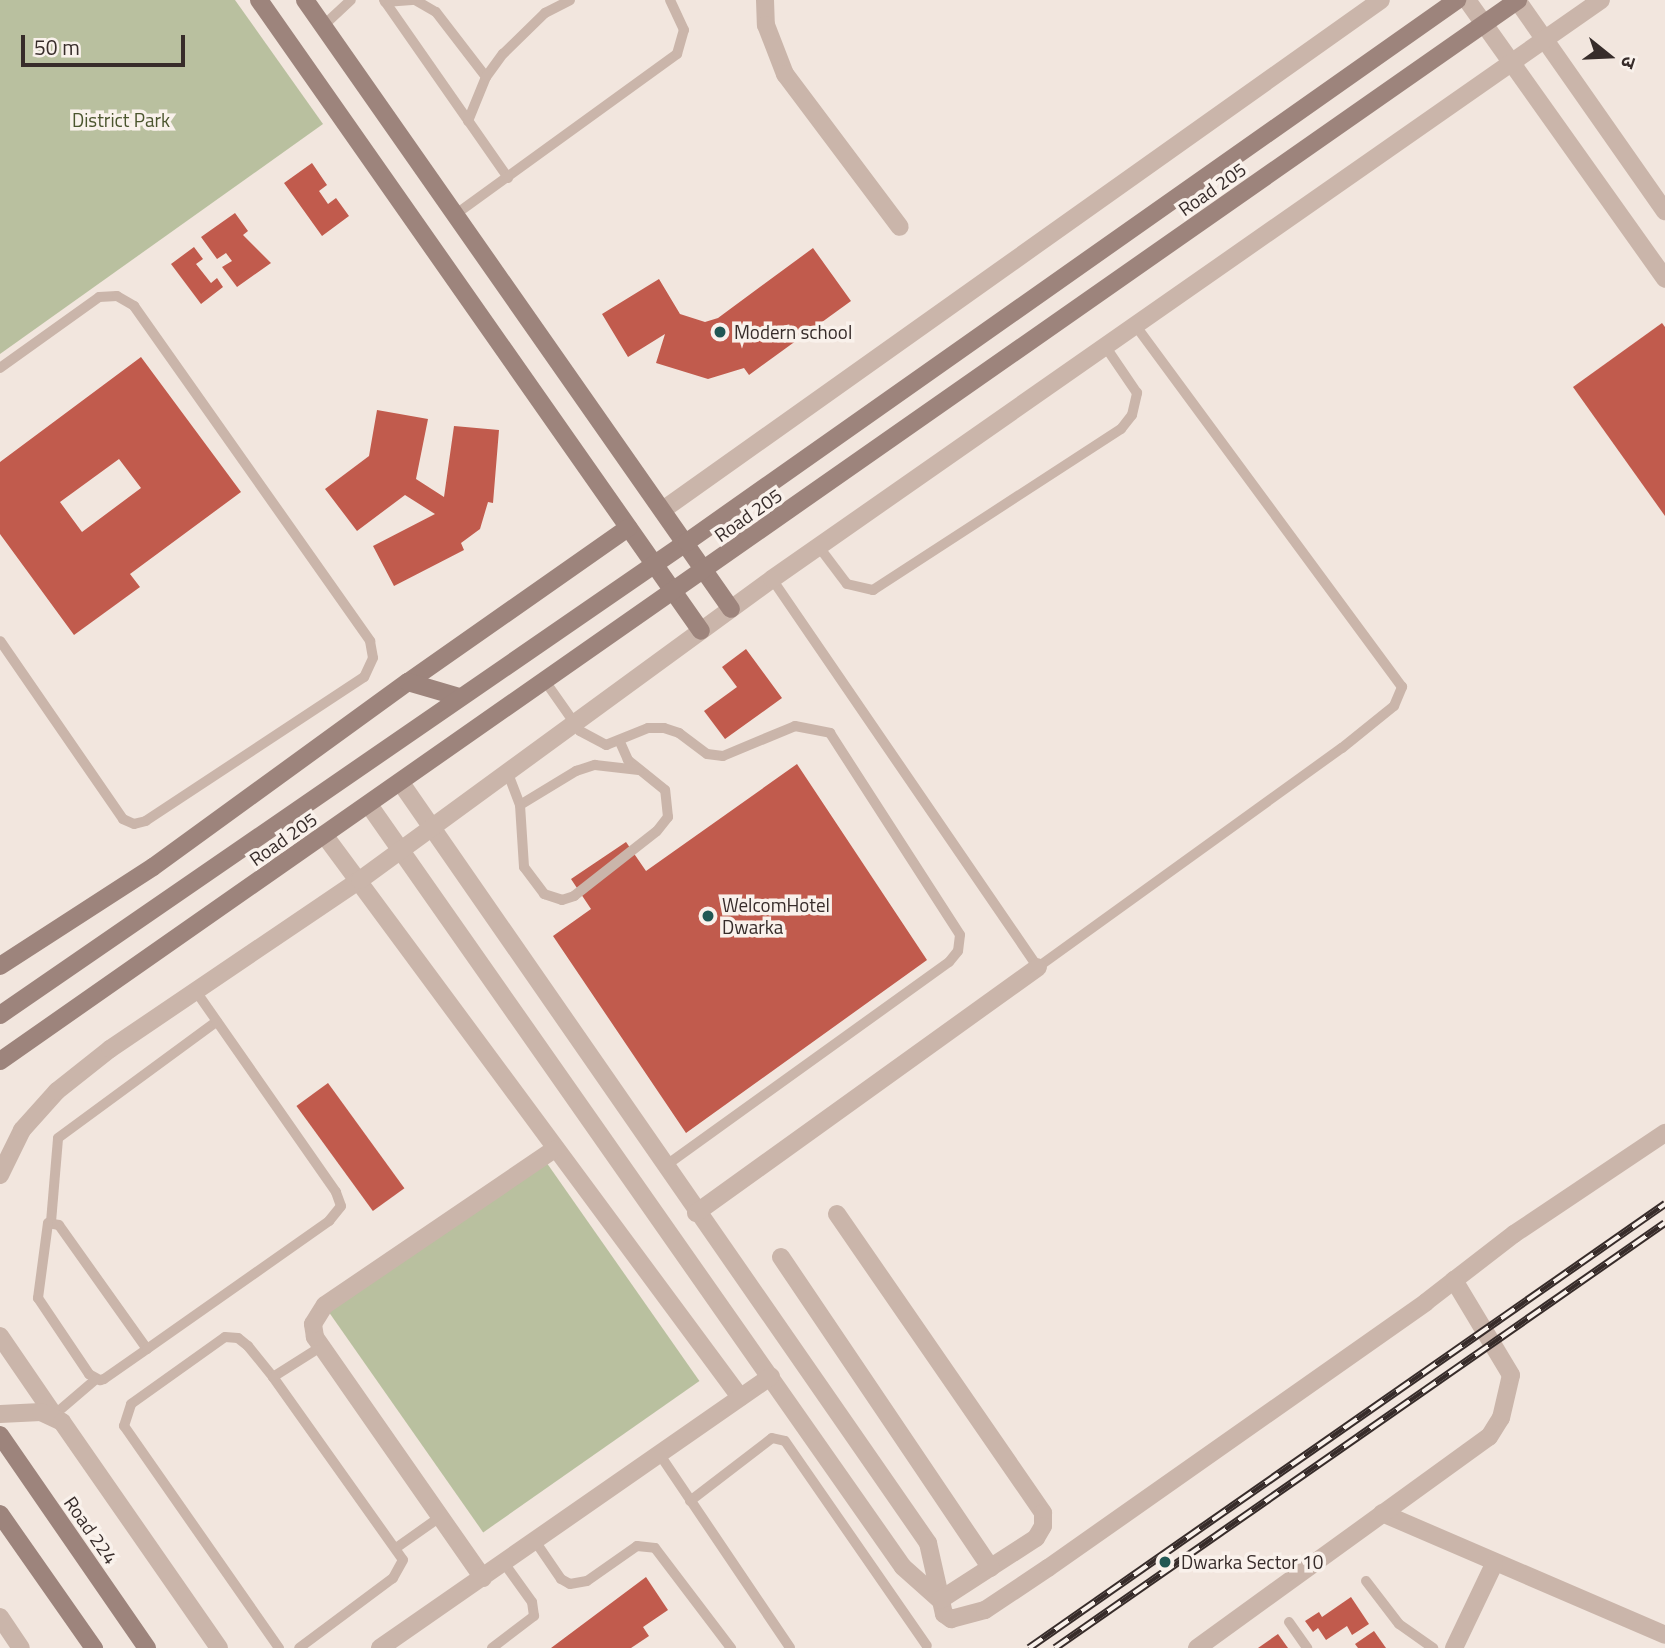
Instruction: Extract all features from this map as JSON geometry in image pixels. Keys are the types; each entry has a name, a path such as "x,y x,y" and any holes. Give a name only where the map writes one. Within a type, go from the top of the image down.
{"main road":[{"path":"259,0 701,631"},
{"path":"305,0 664,509 731,609"},
{"name":"Road 205","path":"0,1015 652,563 687,542 1457,0"},
{"name":"Road 205","path":"0,1061 1518,0"},
{"path":"0,966 153,867 408,682 628,528"},
{"path":"408,682 459,697"},
{"name":"Road 224","path":"0,1435 147,1648"},
{"path":"0,1514 93,1648"}],"street":[{"path":"765,0 766,25 785,75 900,227"},
{"path":"664,509 1381,0"},
{"path":"1466,0 1512,60 1665,279"},
{"path":"1518,0 1665,211"},
{"path":"0,1175 22,1130 57,1091 196,991 359,880 572,722 772,579 1601,0"},
{"path":"401,783 664,1167 928,1543 940,1600 951,1619 985,1610 1454,1280 1514,1234 1665,1133"},
{"path":"369,805 903,1567 940,1600"},
{"path":"325,836 553,1150 740,1397"},
{"path":"696,1213 1038,967"},
{"path":"483,1578 322,1346 313,1324 325,1305 553,1150"},
{"path":"836,1214 1042,1513 1043,1525 1036,1538 940,1600"},
{"path":"781,1257 991,1568"},
{"path":"1197,1648 1489,1437 1509,1392 1511,1374 1505,1358 1454,1280"},
{"path":"0,1336 219,1648"},
{"path":"380,1648 400,1642 483,1578 658,1452 771,1376"},
{"path":"0,1414 54,1415"},
{"path":"1382,1513 1494,1564 1665,1635"},
{"path":"1454,1648 1494,1564"},
{"path":"0,1617 21,1648"}],"lane":[{"path":"323,26 351,0"},
{"path":"384,1 414,0 436,12 486,77"},
{"path":"468,121 486,77 524,31 570,0"},
{"path":"456,214 677,54 684,30 670,0"},
{"path":"384,1 508,178"},
{"path":"0,368 99,297 117,296 134,306 370,641 373,658 364,677 146,821 134,824 123,819 0,641"},
{"path":"772,579 1038,967 1342,748 1394,706 1402,687 1135,325"},
{"path":"819,547 847,584 873,590 1121,429 1132,415 1137,393 1105,346"},
{"path":"545,681 572,722 592,740 606,745 649,729 664,728 679,733 707,754 723,756 795,726 830,733 960,935 958,951 949,962 664,1167"},
{"path":"507,771 520,805 524,867 544,894 562,900 574,896 663,825 668,799 660,782 628,760 620,742"},
{"path":"520,805 576,771 595,765 645,771"},
{"path":"54,1415 96,1379 104,1379 329,1222 341,1206 336,1192 196,991"},
{"path":"96,1379 38,1298 44,1230 51,1222 58,1138 217,1021"},
{"path":"51,1222 59,1226 147,1349"},
{"path":"279,1648 123,1420 131,1404 225,1336 238,1338 248,1346 273,1377 403,1560 393,1578 299,1648"},
{"path":"273,1377 322,1346"},
{"path":"690,1501 772,1438 785,1441 927,1646"},
{"path":"658,1452 790,1648"},
{"path":"396,1548 440,1517"},
{"path":"535,1541 561,1579 570,1584 587,1581 637,1546 655,1548 731,1648"},
{"path":"492,1648 534,1616 532,1602 504,1563"},
{"path":"1366,1581 1399,1624 1433,1648"},
{"path":"1289,1622 1307,1648"}],"green space":[{"name":"District Park","path":"0,0 235,0 323,124 0,354"},
{"path":"544,1159 699,1381 483,1532 328,1310"}],"building":[{"path":"312,163 327,185 319,191 328,204 336,198 349,216 322,236 284,183"},
{"path":"235,213 248,231 243,235 271,263 237,287 222,267 232,261 226,253 217,259 201,237"},
{"path":"194,247 203,259 196,264 211,283 217,278 223,287 201,304 171,264"},
{"path":"813,248 851,301 749,375 744,368 708,379 656,363 665,334 628,357 602,314 659,279 680,314 705,322 718,318"},
{"path":"1662,323 1665,327 1665,516 1573,387"},
{"path":"141,357 241,492 130,574 140,587 74,635 0,534 0,462","holes":["119,459 141,488 82,532 60,502"]},
{"path":"377,410 428,419 416,479 444,497 454,426 499,430 493,503 488,502 480,529 461,543 464,550 394,586 373,546 435,514 405,495 357,531 325,489 369,456"},
{"path":"746,649 782,698 725,739 704,711 737,687 722,667"},
{"path":"797,764 927,960 686,1133 553,936 591,909 571,879 626,842 646,871"},
{"path":"328,1083 404,1188 373,1211 296,1106"},
{"path":"646,1577 668,1610 643,1627 649,1636 631,1648 551,1648"},
{"path":"1351,1597 1369,1624 1352,1635 1347,1626 1326,1640 1318,1628 1313,1632 1305,1621 1319,1612 1322,1617"},
{"path":"1374,1631 1386,1648 1358,1648 1355,1644"},
{"path":"1278,1634 1288,1648 1258,1648"}],"railway":[{"path":"1029,1648 1665,1204"},
{"path":"1055,1648 1665,1223"}],"place":[{"name":"Modern school","path":"720,332"},
{"name":"WelcomHotel Dwarka","path":"708,916"},
{"name":"Dwarka Sector 10","path":"1165,1562"}]}
